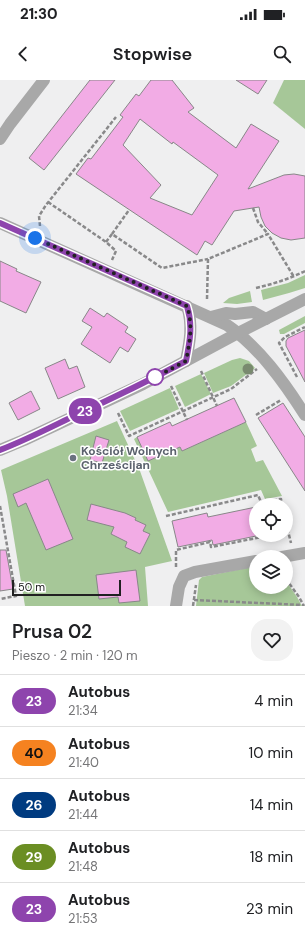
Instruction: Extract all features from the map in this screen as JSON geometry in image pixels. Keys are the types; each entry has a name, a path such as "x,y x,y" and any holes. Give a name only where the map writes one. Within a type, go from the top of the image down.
{"street":[{"path":"0,139 44,80"},
{"path":"0,223 227,325 238,333 260,354 280,378 305,415"},
{"path":"0,450 136,387 305,299"},
{"path":"186,361 191,330 190,315 187,306"},
{"path":"211,317 226,313 236,314 253,312 266,319"},
{"path":"293,555 305,553"},
{"path":"176,606 179,587 184,576 195,572 249,563"}],"path":[{"path":"40,226 39,216 48,202 116,117"},
{"path":"48,202 106,242 116,252 112,261"},
{"path":"253,208 258,222 268,234 294,277"},
{"path":"106,242 129,210"},
{"path":"112,234 162,268 208,259 268,234"},
{"path":"207,299 208,259"},
{"path":"256,288 294,277 305,271"},
{"path":"298,378 279,343 285,337 305,327"},
{"path":"118,413 129,436 231,389 259,367"},
{"path":"201,371 217,406"},
{"path":"172,386 187,420"},
{"path":"256,415 284,399"},
{"path":"166,516 258,494 260,498"},
{"path":"0,506 16,596 0,599"},
{"path":"293,589 304,606"},
{"path":"194,600 304,606"}],"green space":[{"path":"284,80 305,80 305,129 273,103"},
{"path":"305,275 305,288 263,300 261,290 288,283"},
{"path":"250,291 252,302 237,304 223,303 229,298"},
{"path":"305,316 305,323 284,334 280,334 279,330"},
{"path":"240,358 249,361 255,368 231,386 213,393 204,373 232,360"},
{"path":"201,374 211,394 185,407 175,386"},
{"path":"170,388 179,409 130,431 120,411"},
{"path":"117,421 140,471 172,561 145,567 148,606 25,606 7,496 1,470"},
{"path":"246,422 257,446 251,449 256,462 263,460 282,496 265,498 261,490 168,512 134,439 137,437 148,461 180,447 182,451"},
{"path":"249,567 249,594 293,594 293,591 302,606 196,606 199,580 202,577"}],"building":[{"path":"90,80 115,80 44,170 29,158"},
{"path":"151,80 172,80 194,108 188,112 236,148 251,124 279,141 248,189 284,175 294,174 305,176 305,238 291,240 281,238 272,233 265,226 259,207 234,211 212,245 205,241 197,255 76,174 88,158 91,159 123,117 120,115 136,94 139,96","holes":["140,119 172,144 173,142 218,175 192,215 150,198 161,185 123,145"]},
{"path":"236,80 267,80 258,94"},
{"path":"0,261 17,269 16,271 41,282 26,313 0,301"},
{"path":"90,308 104,317 107,313 128,327 125,332 136,339 128,352 120,347 110,363 81,344 92,327 82,321"},
{"path":"305,330 305,382 286,346 286,341 288,338"},
{"path":"65,359 69,369 77,366 85,387 58,399 45,368"},
{"path":"31,391 40,409 18,420 9,403"},
{"path":"234,398 246,422 182,451 180,447 148,461 137,437 170,422 172,426"},
{"path":"283,403 305,437 305,491 258,418"},
{"path":"96,436 109,440 102,463 90,460"},
{"path":"48,479 73,539 46,550 26,503 18,507 13,494"},
{"path":"91,504 125,513 146,525 143,531 150,534 140,554 125,547 127,542 111,534 114,527 87,520"},
{"path":"249,508 249,537 213,545 212,540 178,547 172,521 207,513 208,517"},
{"path":"0,550 6,550 13,589 0,591"},
{"path":"136,570 140,601 119,603 118,597 99,599 96,575"}],"bus line":[{"name":"23","path":"0,223 187,306 190,315 191,330 186,361 143,384 51,428 0,450"}],"place":[{"name":"Kościół Wolnych Chrześcijan","path":"73,458"}],"route":[{"path":"35,238 187,306 190,315 191,330 186,361 154,378 155,377"}]}
